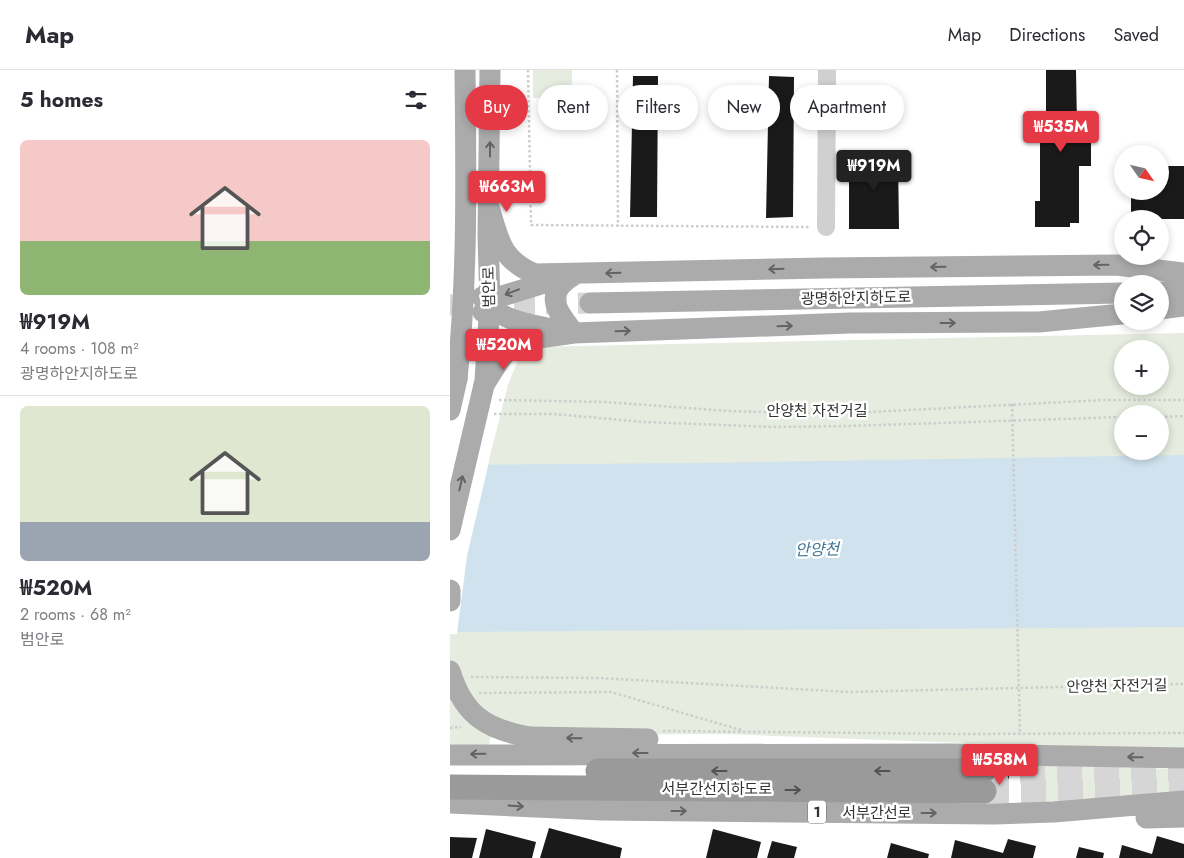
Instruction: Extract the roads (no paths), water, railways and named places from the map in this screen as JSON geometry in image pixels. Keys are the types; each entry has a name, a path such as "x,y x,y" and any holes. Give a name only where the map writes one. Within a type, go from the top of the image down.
{"highway":[{"name":"서부간선지하도로","path":"450,771 984,781 450,787"}],"main road":[{"name":"범안로","path":"450,530 491,392 487,355 471,301 466,269 465,70"},
{"name":"범안로","path":"455,350 471,301 489,207 490,70"},
{"path":"489,207 499,242 512,262 520,268 535,274 824,268 1116,265 1184,273"},
{"path":"450,252 466,232"},
{"path":"471,301 502,296 576,274"},
{"path":"574,333 559,314 555,300 557,290 562,282 576,274"},
{"path":"1169,292 1184,291"},
{"name":"광명하안지하도로","path":"590,302 1114,292"},
{"path":"471,301 514,321 574,333"},
{"path":"1169,308 1184,306"},
{"path":"491,392 499,361 509,349 525,340 574,333 850,323 1039,322 1114,315"},
{"path":"450,410 457,379 455,350"},
{"path":"450,590 450,600"},
{"path":"459,674 455,688 472,713 486,724 505,733 529,737 720,740 923,749 952,754"},
{"path":"450,755 952,754 1184,758"},
{"name":"서부간선로","path":"450,803 602,810 1054,812 1184,801"},
{"path":"450,815 485,804"},
{"path":"1054,812 1133,818 1184,817"}],"lane":[{"path":"826,227 828,70"}],"water":[{"name":"안양천","path":"1169,455 1184,455 1184,627 450,632 450,465 1114,456 1114,460 1169,460"}],"tunnel":[{"path":"450,305 590,303"},
{"path":"983,771 1184,769"},
{"path":"984,791 1184,791"}]}
